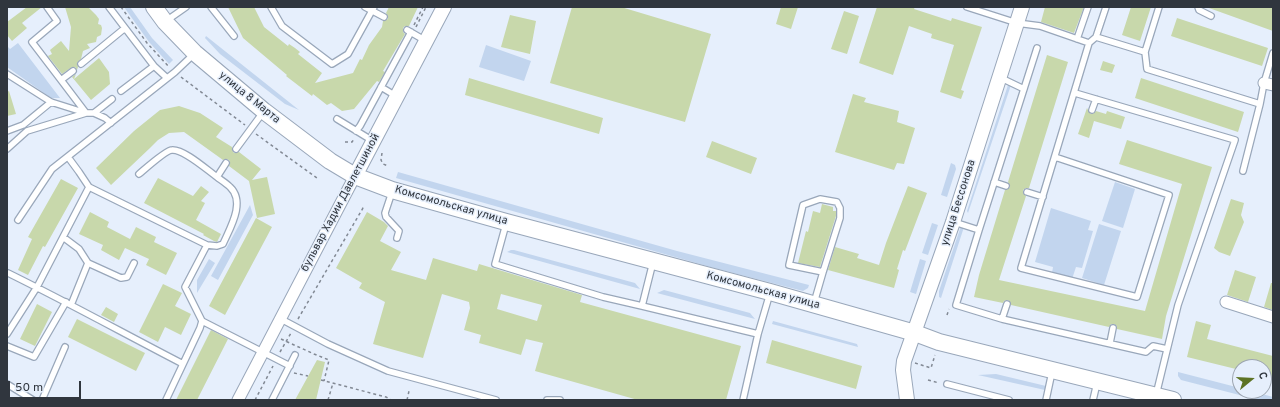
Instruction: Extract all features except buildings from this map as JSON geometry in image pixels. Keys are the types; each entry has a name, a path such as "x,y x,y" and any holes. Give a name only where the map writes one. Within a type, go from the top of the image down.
{"main road":[{"name":"улица 8 Марта","path":"154,7 165,22 195,53 264,111 330,161 355,176"},
{"name":"Комсомольская улица","path":"355,176 392,190 770,292 915,333 939,342 1173,400"}],"street":[{"name":"бульвар Хадии Давлетшиной","path":"242,399 272,334 444,7"},
{"name":"улица Бессонова","path":"906,400 903,370 904,361 953,222 1022,7"},
{"path":"1226,302 1273,317"}],"lane":[{"path":"47,7 57,21 32,42 86,113"},
{"path":"109,7 154,66 167,78"},
{"path":"165,22 186,7"},
{"path":"211,7 234,36"},
{"path":"272,7 282,26 332,64 348,54 373,9"},
{"path":"364,7 373,9 384,17"},
{"path":"967,7 1017,23 1040,26 1090,43"},
{"path":"1077,39 1088,7"},
{"path":"1055,157 1169,195 1137,297 1021,268 1042,198 1090,43 1096,37 1106,7"},
{"path":"1159,7 1145,52 1146,68 1260,104"},
{"path":"1198,7 1199,10 1211,16"},
{"path":"81,64 125,28"},
{"path":"356,132 381,87 409,31 426,41"},
{"path":"1096,37 1145,52"},
{"path":"1037,48 956,305 1002,318 1146,352 1153,346 1167,349"},
{"path":"18,220 52,170 175,72 195,53"},
{"path":"1243,171 1260,104 1268,84 1273,53"},
{"path":"121,91 154,66"},
{"path":"62,80 73,71"},
{"path":"7,74 51,102 86,113"},
{"path":"999,77 1024,89"},
{"path":"381,87 397,97"},
{"path":"1075,92 1235,140 1178,305 1155,396"},
{"path":"94,113 112,99"},
{"path":"1092,110 1096,99"},
{"path":"7,131 23,125 51,102"},
{"path":"236,149 264,111"},
{"path":"7,149 27,131 86,113 94,113 105,118 111,123"},
{"path":"337,120 373,141"},
{"path":"68,157 89,187 207,245 217,246 223,244 237,213 235,195 231,188 187,154 172,150 166,152 139,174"},
{"path":"217,177 226,163"},
{"path":"994,182 1006,186"},
{"path":"7,334 37,287 89,187"},
{"path":"392,190 385,213 386,217 398,231 397,238"},
{"path":"1027,192 1042,198"},
{"path":"813,305 840,218 840,208 836,202 820,199 803,205 789,265 823,272"},
{"path":"506,222 495,264 603,297 758,334"},
{"path":"953,222 979,230"},
{"path":"63,237 79,249 88,263 121,278 127,277 134,263"},
{"path":"207,245 185,287 202,321 277,359 288,368"},
{"path":"642,306 653,261"},
{"path":"7,346 34,357 68,303 88,263"},
{"path":"8,273 184,364"},
{"path":"742,400 770,292"},
{"path":"1002,318 1007,304"},
{"path":"281,319 328,344 388,371 496,400"},
{"path":"166,400 184,364 202,321"},
{"path":"1110,343 1113,328"},
{"path":"42,400 65,347"},
{"path":"272,400 295,355"},
{"path":"1046,400 1053,370"},
{"path":"1093,400 1098,381"},
{"path":"7,384 33,400"},
{"path":"947,384 1009,400"},
{"path":"547,400 560,400"}],"path":[{"path":"121,7 148,43 164,62 175,72 317,178"},
{"path":"409,31 423,7"},
{"path":"382,153 381,160 383,164 388,166"},
{"path":"255,400 294,326 363,208 366,207"},
{"path":"947,316 949,309"},
{"path":"272,334 329,360 324,381"},
{"path":"915,363 931,368 935,355"},
{"path":"288,368 308,376"},
{"path":"321,380 386,397 392,400"},
{"path":"928,380 947,384"},
{"path":"328,400 333,383"},
{"path":"407,400 409,391"}],"shaded area":[{"path":"124,7 130,7 152,38 173,60 169,64 149,42"},
{"path":"206,36 299,110 285,104 220,54 205,38"},
{"path":"18,43 60,98 51,98 7,67 7,46 10,49"},
{"path":"486,45 531,61 524,81 479,67"},
{"path":"1008,85 1011,85 968,213 967,211"},
{"path":"951,163 955,165 956,169 947,197 941,195"},
{"path":"398,172 677,251 809,285 808,288 803,291 714,268 396,178"},
{"path":"1115,182 1135,189 1123,228 1102,221"},
{"path":"250,205 253,215 218,280 211,276"},
{"path":"1051,208 1091,221 1088,230 1093,231 1082,268 1076,267 1072,279 1052,273 1053,267 1035,262"},
{"path":"932,223 938,225 928,255 922,253"},
{"path":"1099,224 1121,231 1104,285 1082,278"},
{"path":"961,226 964,227 941,298 939,297 939,291"},
{"path":"511,250 635,283 640,289 507,252"},
{"path":"209,259 215,263 197,293 197,280"},
{"path":"920,259 926,261 916,294 910,292"},
{"path":"664,290 750,313 755,319 657,293"},
{"path":"773,321 857,344 858,347 772,324"},
{"path":"1178,372 1232,386 1232,393 1181,380 1178,376"},
{"path":"996,374 1046,386 1045,390 978,375"},
{"path":"1273,397 1273,400 1255,399 1272,399"}]}
